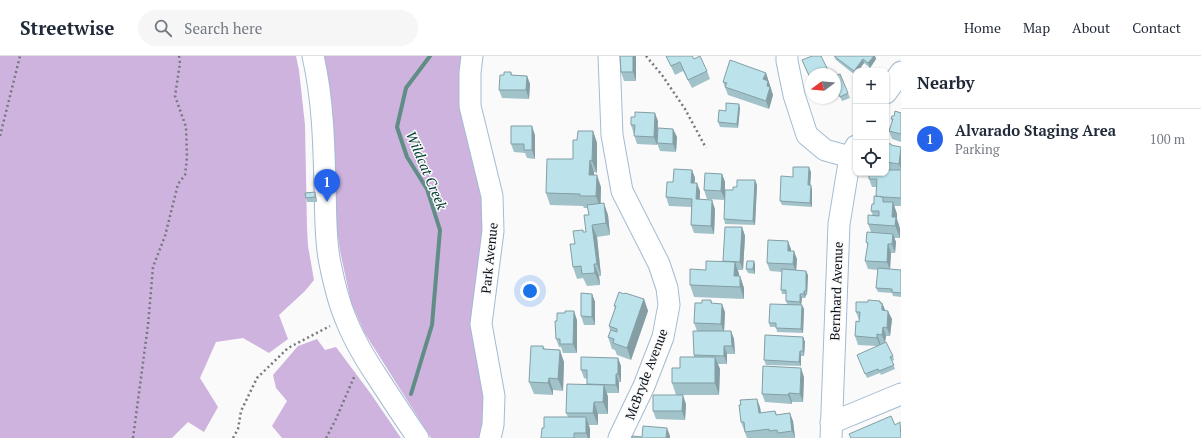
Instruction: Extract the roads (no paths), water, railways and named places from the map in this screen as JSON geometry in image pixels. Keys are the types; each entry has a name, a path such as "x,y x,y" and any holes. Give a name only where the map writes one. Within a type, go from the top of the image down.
{"street":[{"path":"313,56 323,126 329,257 336,290 346,321 364,357 418,438"},
{"name":"Park Avenue","path":"472,56 470,73 470,106 492,196 493,231 481,324 494,396 493,425 490,438"},
{"name":"McBryde Avenue","path":"609,56 612,135 622,191 659,264 667,288 669,304 663,337 644,386 620,438"},
{"path":"787,56 794,95 807,135 825,150 853,152"},
{"path":"889,90 901,72"},
{"name":"Bernhard Avenue","path":"831,430 839,224 853,152"},
{"path":"831,430 901,394"}],"waterway":[{"name":"Wildcat Creek","path":"411,394 432,325 440,230 427,189 407,157 397,127 406,88 430,56"}],"place":[{"name":"Alvarado Staging Area","path":"327,202"}]}
